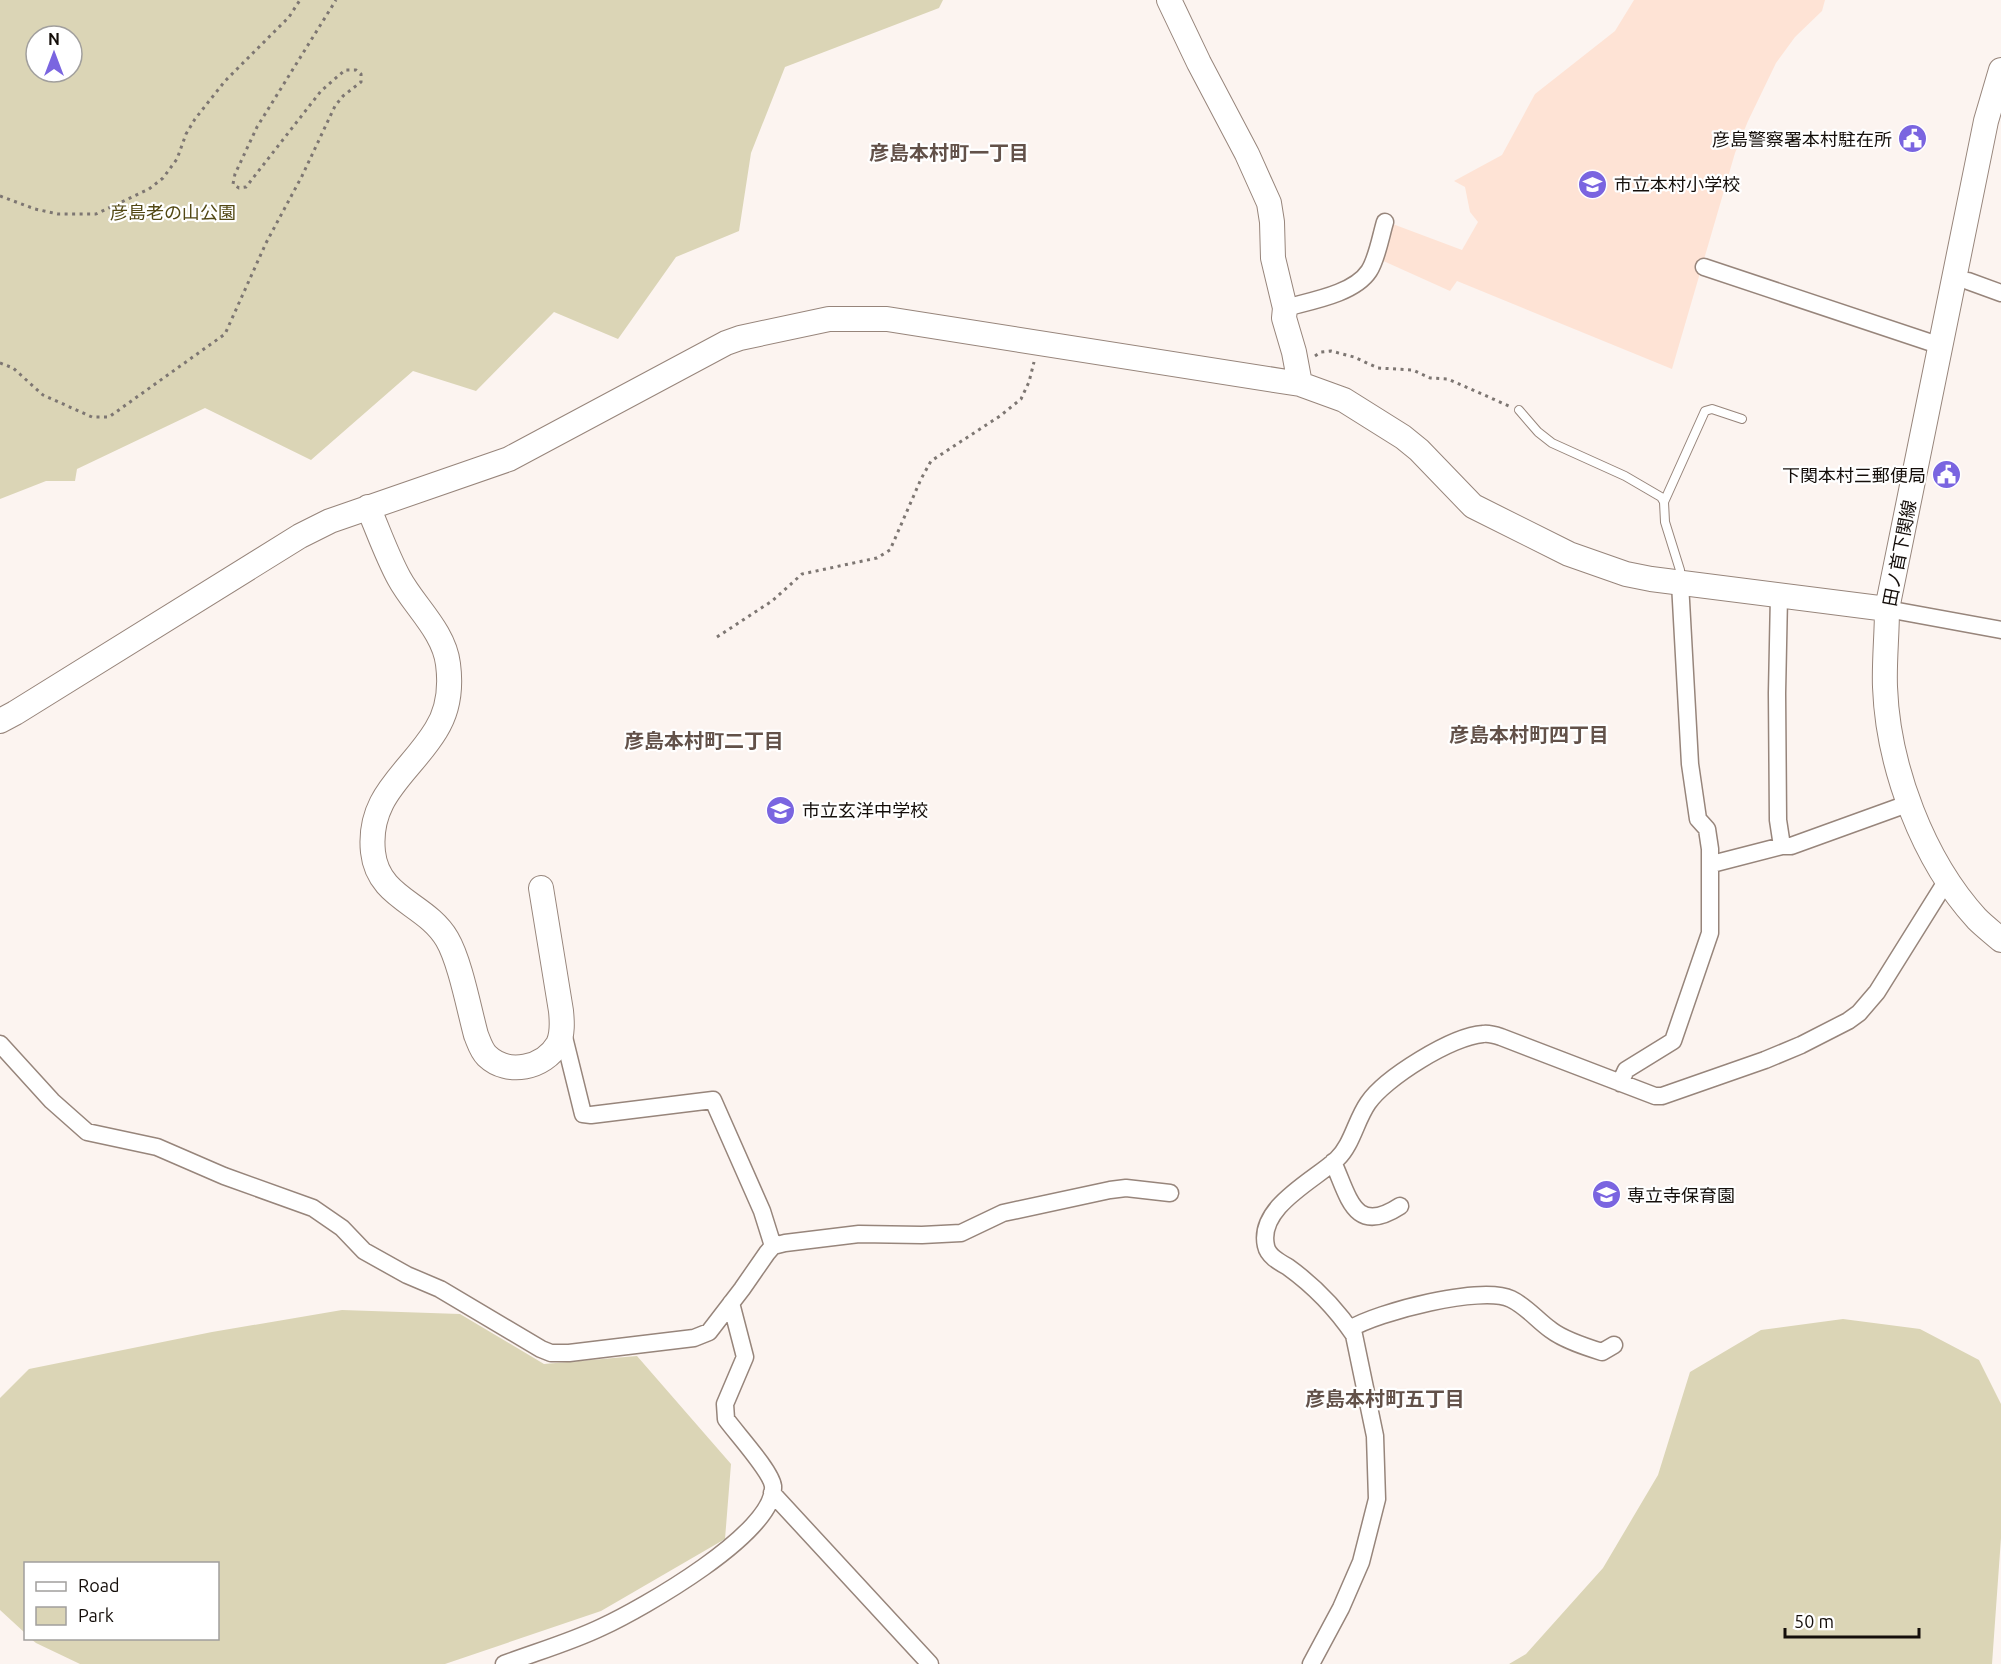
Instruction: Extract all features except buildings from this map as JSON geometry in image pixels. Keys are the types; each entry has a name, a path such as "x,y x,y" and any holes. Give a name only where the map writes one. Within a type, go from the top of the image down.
{"street":[{"path":"1169,0 1247,154 1269,203 1273,258 1285,308 1284,318 1300,384"},
{"name":"田ノ首下関線","path":"2001,70 1986,121 1887,609 1885,686 1895,757 1928,847 1947,880 1977,919 2001,940"},
{"path":"1285,308 1346,289 1361,279 1370,270 1385,222"},
{"path":"1704,267 1941,346"},
{"path":"1968,281 2001,293"},
{"path":"0,721 282,546 330,520 510,459 712,350 740,338 829,319 887,319 1300,384 1344,400 1403,437 1419,450 1473,506 1569,554 1626,574 1887,609 2001,630"},
{"path":"368,507 399,578 432,625 441,642 448,662 449,681 444,713 436,731 377,808 372,849 375,866 379,876 389,888 439,927 447,938 455,957 476,1035 487,1056 505,1065 530,1067 550,1053 559,1042 562,1028"},
{"path":"1620,1083 1626,1070 1673,1041 1710,933 1712,864 1707,829 1698,819 1690,764 1680,583"},
{"path":"1779,596 1778,820 1782,846"},
{"path":"1712,864 1782,846 1791,846 1910,803"},
{"path":"1311,1664 1336,1619 1361,1562 1377,1499 1375,1436 1357,1342 1350,1329 1315,1289 1269,1254 1266,1235 1272,1214 1344,1151 1367,1104 1373,1097 1408,1068 1451,1043 1475,1035 1486,1033 1501,1037 1650,1095 1662,1096 1801,1045 1848,1021 1877,992 1947,880"},
{"path":"541,888 562,1028 583,1114 591,1115 713,1100 762,1211 773,1246"},
{"path":"0,1044 52,1101 87,1132 157,1147 224,1176 313,1208 342,1228 364,1251 407,1275 461,1300 551,1353 569,1353 694,1338 709,1332 773,1246 859,1234 922,1236 961,1233 1003,1213 1110,1190 1126,1188 1170,1193"},
{"path":"1333,1162 1356,1211 1364,1217 1381,1216 1400,1206"},
{"path":"1350,1329 1360,1322 1425,1304 1467,1296 1496,1294 1519,1304 1556,1333 1602,1352 1614,1345"},
{"path":"504,1664 601,1628 696,1573 714,1561 766,1511 773,1485 768,1473 726,1419 725,1404 745,1357 731,1303"},
{"path":"772,1493 930,1664"}],"lane":[{"path":"1680,583 1680,570 1665,522 1664,502 1705,411 1712,409 1742,419"},
{"path":"1519,410 1538,432 1552,443 1625,476 1661,497 1664,502"}],"path":[{"path":"0,196 35,209 58,214 96,214 149,189 163,178 177,159 186,134 225,81 289,17 300,0"},
{"path":"0,363 13,368 43,395 92,417 109,417 225,334 266,243 302,176 335,106 343,96 361,82 361,74 356,70 345,70 321,90 246,187 239,188 233,184 235,174 257,127 336,0"},
{"path":"717,637 772,601 802,574 877,558 890,550 931,461 1021,399 1029,382 1037,342"},
{"path":"1314,363 1314,357 1321,352 1331,351 1354,357 1378,368 1413,370 1430,378 1448,380 1519,410"}],"shaded area":[{"name":"市立本村小学校","path":"1634,0 1825,0 1822,11 1795,37 1776,63 1748,121 1735,153 1672,369 1457,281 1450,291 1379,259 1390,223 1462,250 1478,222 1470,212 1465,187 1454,181 1502,155 1535,94 1615,31"}],"green space":[{"name":"彦島老の山公園","path":"0,0 943,0 939,8 785,67 751,153 739,231 676,257 618,339 554,312 476,391 413,371 311,460 205,408 77,469 75,481 46,481 0,499"},
{"path":"342,1310 460,1314 544,1364 637,1356 731,1464 725,1539 601,1611 445,1664 80,1664 36,1643 32,1640 219,1640 219,1562 24,1562 24,1632 0,1610 0,1398 29,1369 212,1332"},
{"path":"1843,1319 1920,1329 1979,1360 2001,1404 2001,1538 1992,1664 1509,1664 1526,1654 1603,1568 1658,1475 1690,1372 1761,1330"}],"place":[{"name":"彦島警察署本村駐在所","path":"1913,139"},
{"name":"市立本村小学校","path":"1593,184"},
{"name":"下関本村三郵便局","path":"1947,475"},
{"name":"市立玄洋中学校","path":"781,810"},
{"name":"専立寺保育園","path":"1606,1195"}],"district":[{"name":"彦島本村町一丁目","path":"949,152"},
{"name":"彦島本村町四丁目","path":"1529,734"},
{"name":"彦島本村町二丁目","path":"704,740"},
{"name":"彦島本村町五丁目","path":"1385,1398"}]}
